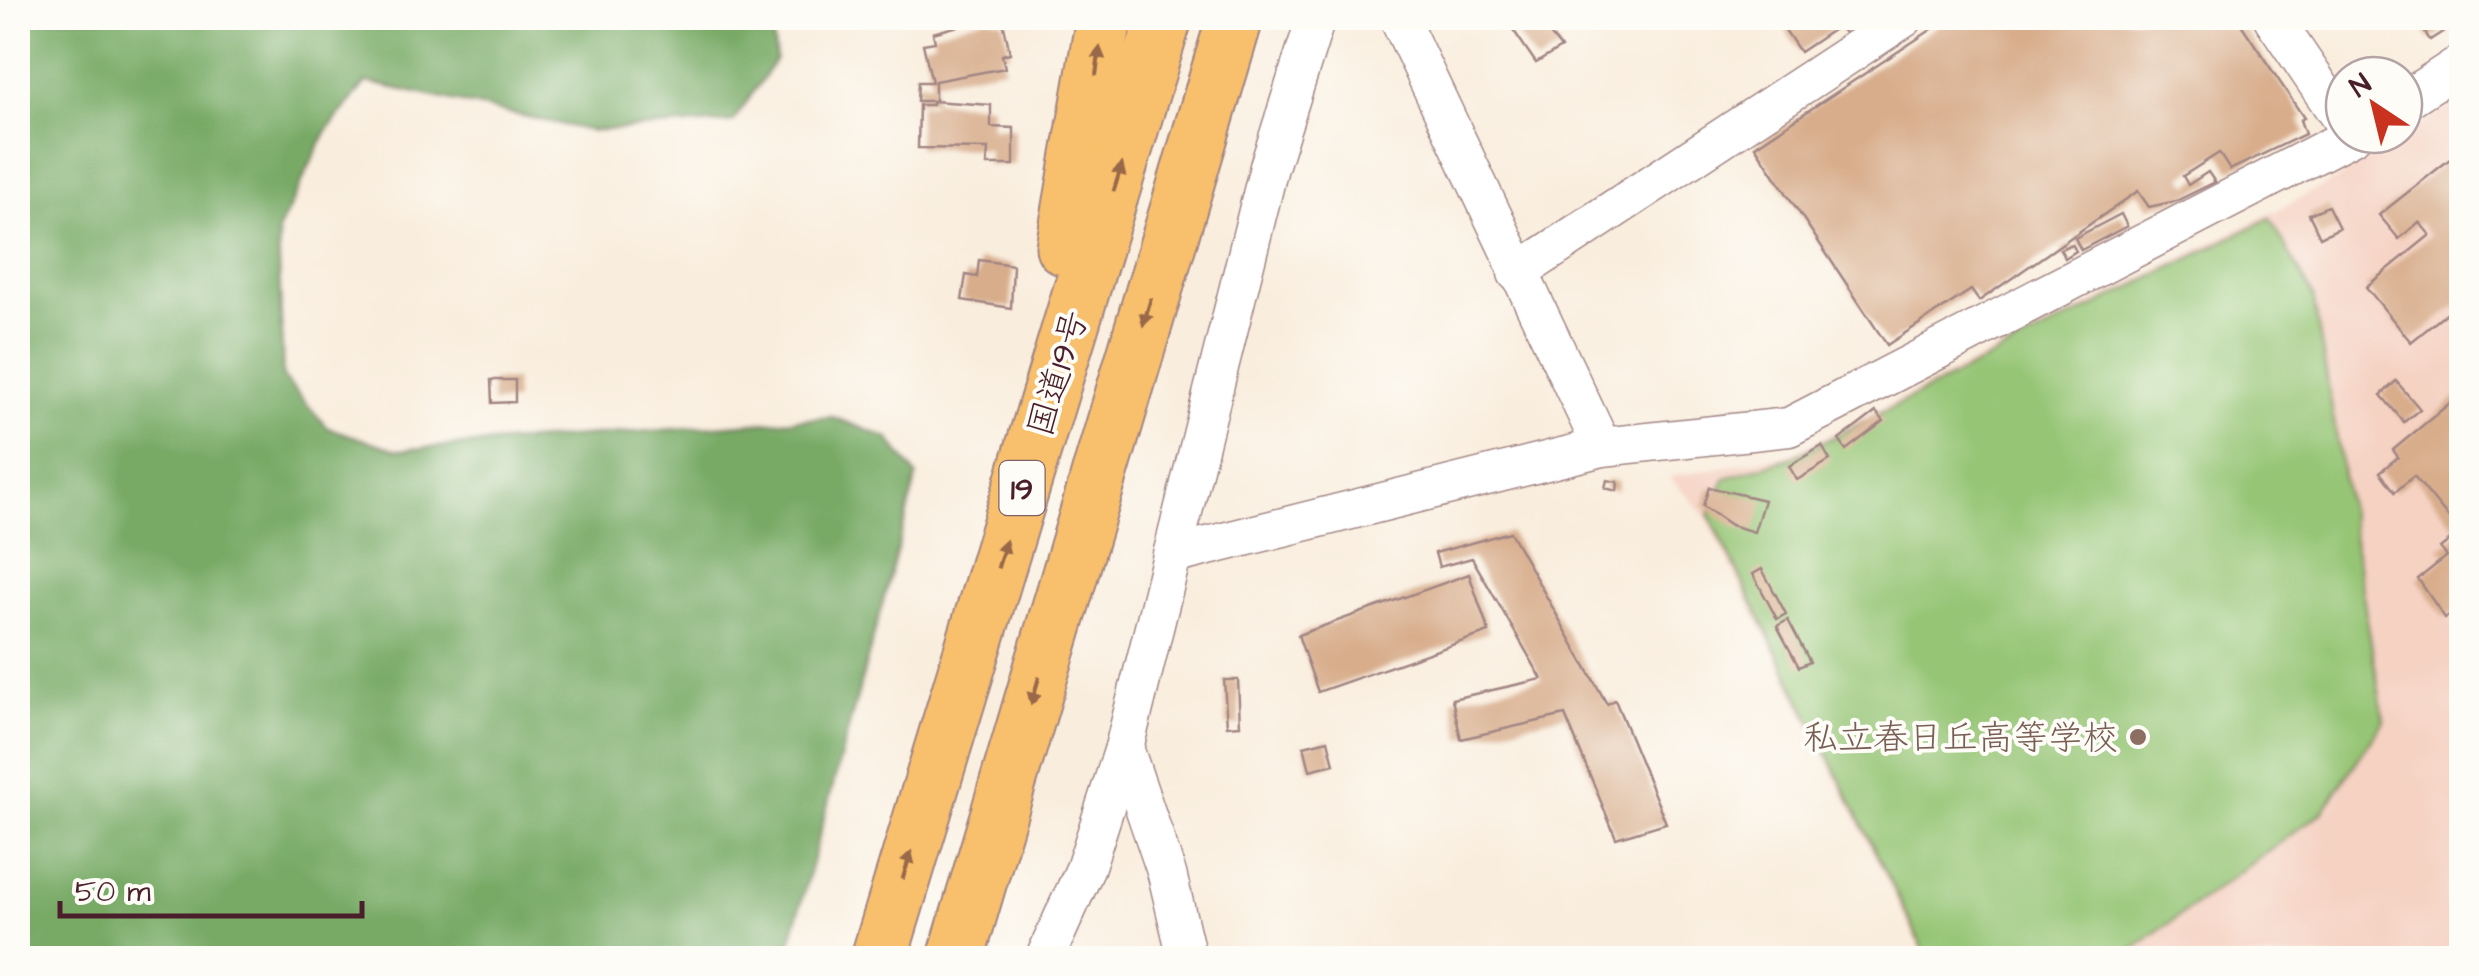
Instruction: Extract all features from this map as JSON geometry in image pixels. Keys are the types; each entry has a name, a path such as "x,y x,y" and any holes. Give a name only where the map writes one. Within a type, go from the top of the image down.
{"highway":[{"path":"1070,330 1063,252 1104,18"},
{"name":"国道19号","path":"879,958 1164,18"},
{"name":"国道19号","path":"956,958 1235,18"}],"street":[{"path":"1045,958 1085,869 1124,748 1270,166 1316,18"},
{"path":"1400,18 1602,447"},
{"path":"1517,273 1904,18"},
{"path":"2273,18 2324,93"},
{"path":"2424,88 2462,63"},
{"path":"1172,555 1602,447 1789,427 2324,150"},
{"path":"1124,748 1167,874 1187,958"}],"shaded area":[{"name":"私立春日丘高等学校","path":"2461,98 2461,958 1925,958 1706,516 1669,477 1791,454 2336,180 2374,155 2424,155 2424,122"}],"green space":[{"path":"18,18 771,18 776,59 733,122 591,131 366,82 326,132 278,231 283,377 328,428 397,450 833,417 888,438 917,476 786,958 18,958"},
{"name":"私立春日丘高等学校","path":"2270,218 2313,296 2384,721 2322,812 2121,958 1928,958 1709,514 1726,478 1793,457"}],"building":[{"path":"987,18 1003,21 1010,53 1002,55 1005,68 935,81 935,101 917,101 918,82 932,82 923,44 935,42 933,33"},
{"path":"1505,18 1537,18 1561,48 1536,63"},
{"path":"1777,18 1870,20 1846,36 1839,26 1800,52"},
{"path":"1949,18 2237,18 2304,118 2300,120 2305,134 2230,170 2219,153 2183,176 2188,185 2208,172 2215,182 2176,201 2149,207 2138,191 1979,301 1971,290 1887,345 1755,146"},
{"path":"2415,18 2435,18 2444,31 2430,40"},
{"path":"932,101 991,105 991,127 1014,128 1014,165 987,165 988,149 918,148 919,105 932,105"},
{"path":"2450,159 2462,173 2462,301 2411,342 2366,287 2430,235 2419,222 2399,239 2379,215"},
{"path":"2328,206 2339,228 2320,237 2309,214"},
{"path":"2121,214 2127,226 2081,250 2075,238"},
{"path":"2072,244 2076,251 2065,258 2060,249"},
{"path":"979,260 1013,265 1011,308 962,300 966,275 977,277"},
{"path":"491,380 515,380 515,402 492,403"},
{"path":"2396,381 2420,409 2404,422 2381,395"},
{"path":"2462,393 2462,618 2455,611 2445,618 2418,579 2447,556 2440,548 2460,532 2414,476 2395,492 2380,472 2398,457 2393,450"},
{"path":"1876,412 1884,421 1846,450 1839,440"},
{"path":"1822,446 1830,460 1797,480 1789,466"},
{"path":"1607,480 1618,482 1617,491 1605,488"},
{"path":"1709,487 1764,500 1754,532 1731,525 1703,506"},
{"path":"1510,532 1607,704 1615,700 1666,823 1616,838 1565,715 1461,739 1452,699 1542,679 1472,558 1439,567 1435,553"},
{"path":"1762,569 1786,614 1777,619 1753,574"},
{"path":"1469,574 1489,632 1318,692 1298,635"},
{"path":"1788,620 1810,662 1799,667 1777,626"},
{"path":"1224,680 1238,680 1240,725 1227,726"},
{"path":"1328,740 1334,764 1310,770 1304,746"}],"place":[{"name":"私立春日丘高等学校","path":"2138,737"}]}
